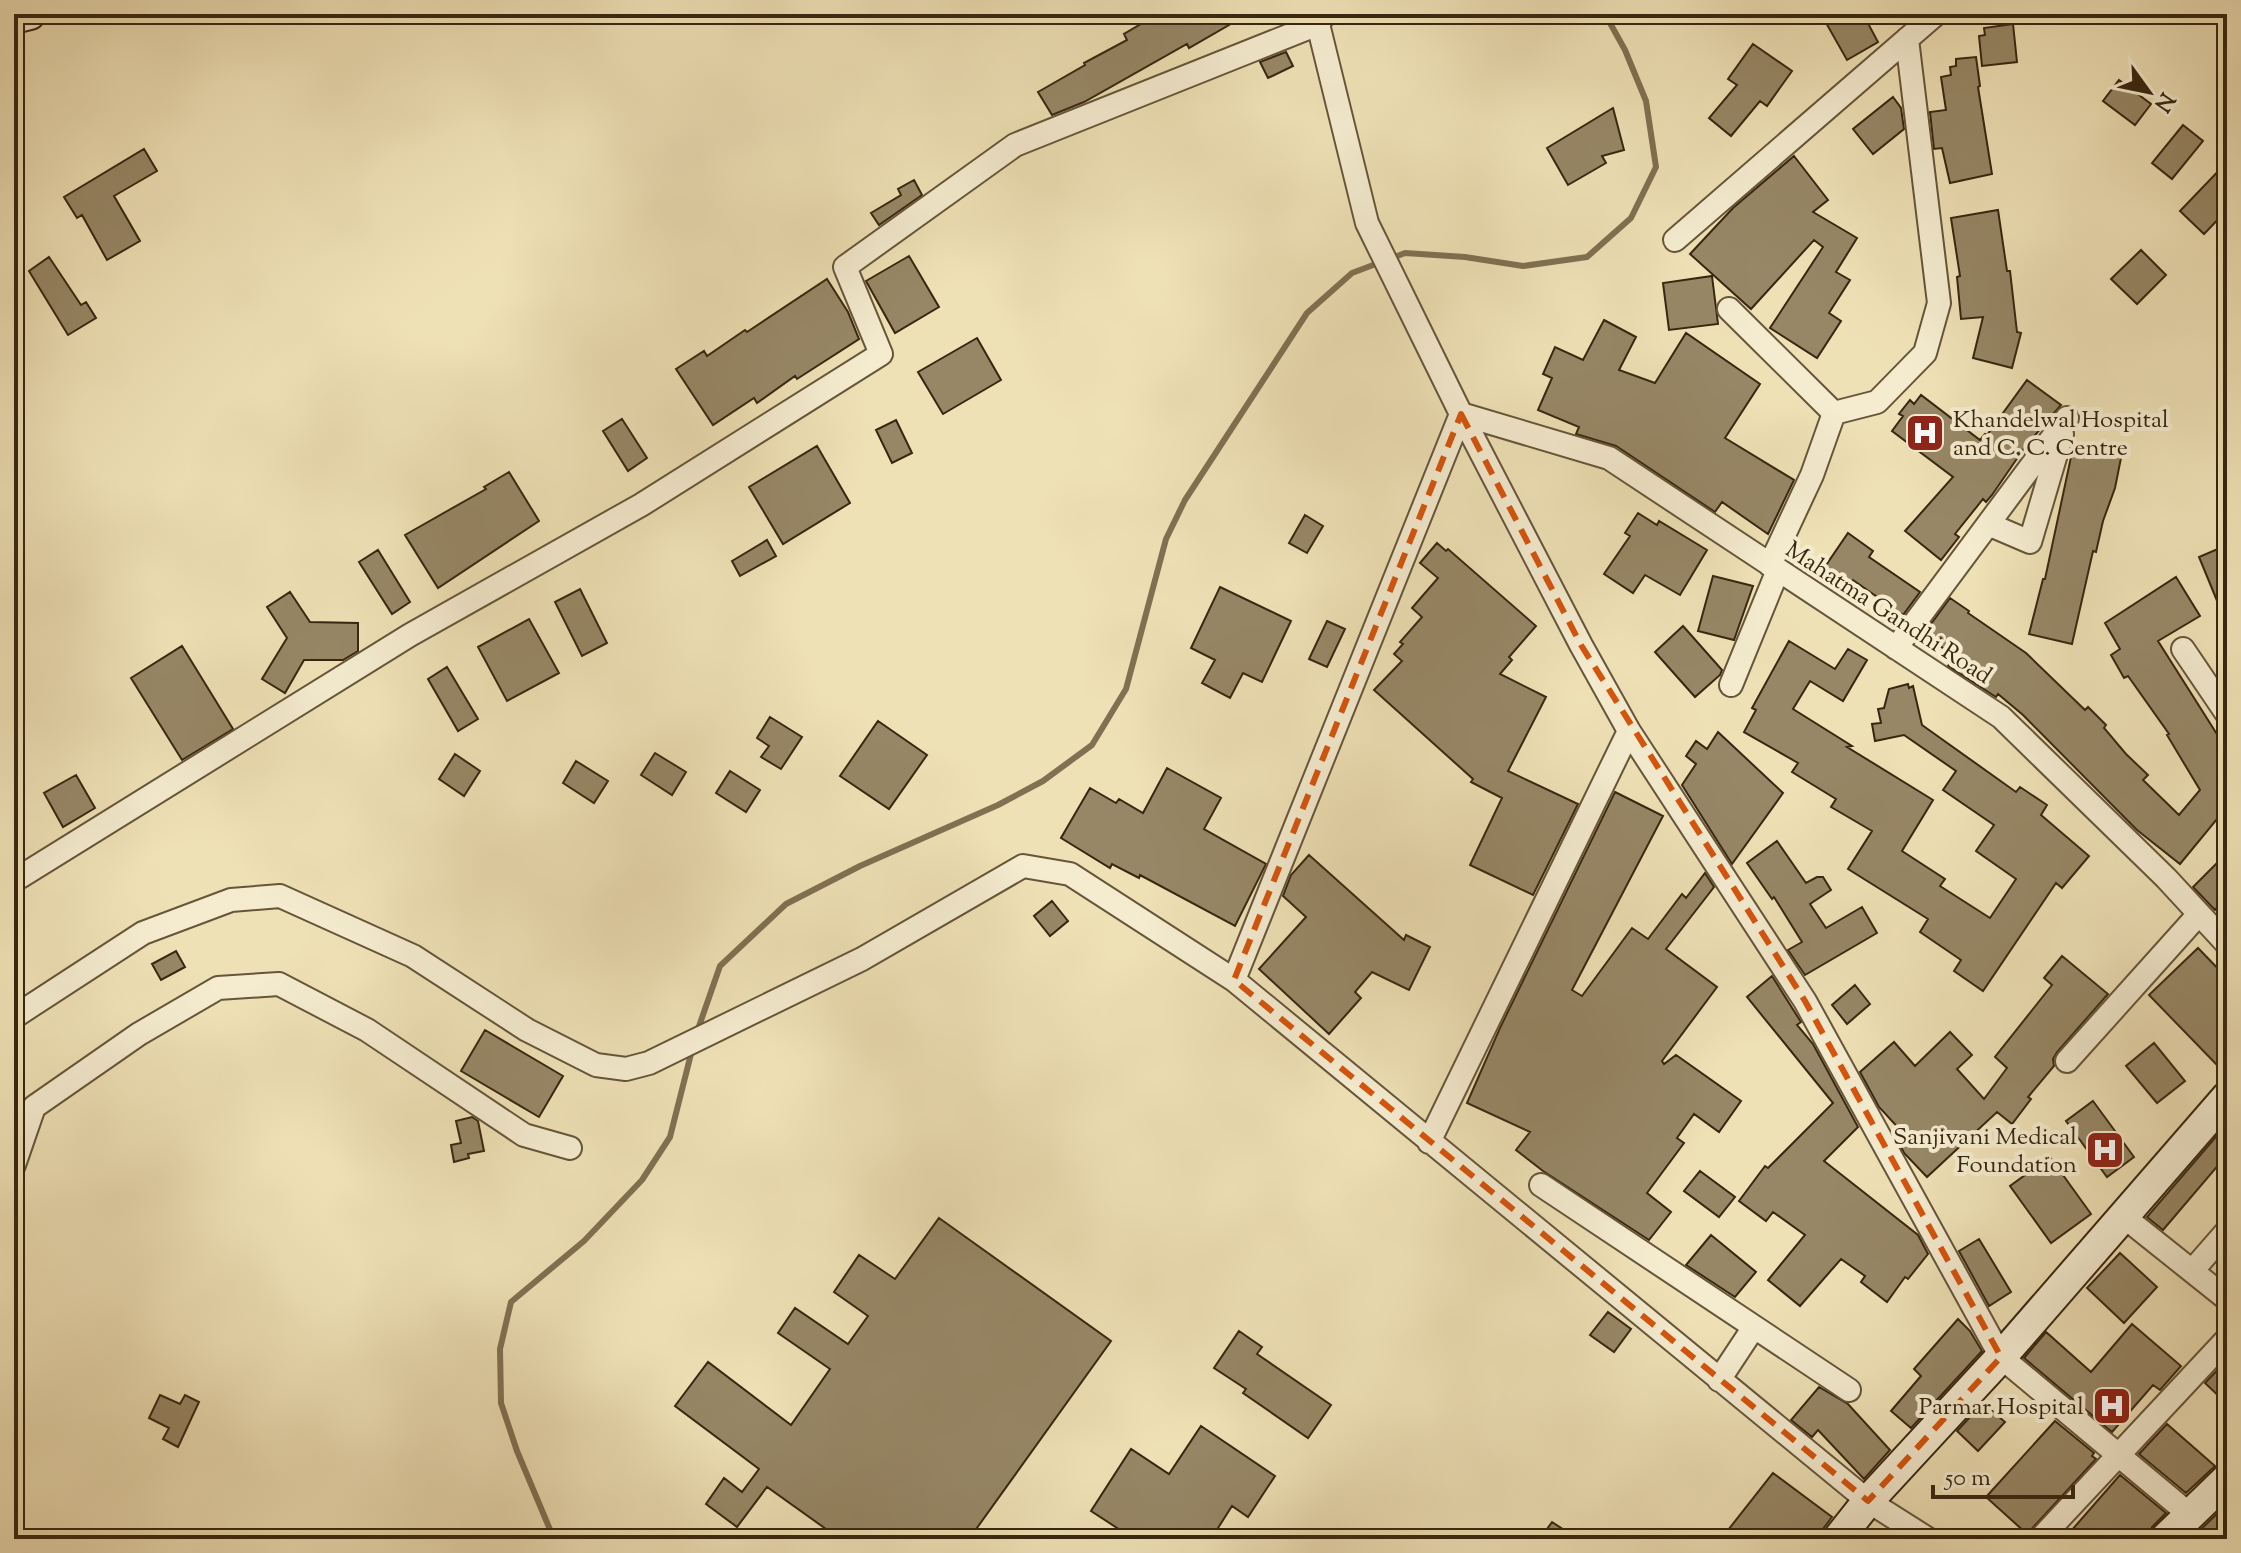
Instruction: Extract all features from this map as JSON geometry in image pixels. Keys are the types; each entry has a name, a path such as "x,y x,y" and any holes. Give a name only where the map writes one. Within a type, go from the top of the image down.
{"street":[{"path":"14,18 30,14"},
{"path":"1675,240 1936,14"},
{"path":"20,877 410,635 641,505 881,354 845,267 1015,145 1321,19 1367,223 1461,414 1629,731 1805,1001 2001,1357 2189,1514"},
{"path":"1834,413 1877,402 1925,353 1939,303 1907,39"},
{"path":"1729,309 1834,413"},
{"path":"1731,685 1834,413"},
{"path":"1234,980 1461,414"},
{"name":"Mahatma Gandhi Road","path":"1461,414 1609,458 2001,717 2166,878 2227,944"},
{"path":"1896,648 1988,524 2067,418 2030,542 1988,524"},
{"path":"2183,649 2227,714"},
{"path":"1429,1142 1629,731"},
{"path":"14,1017 143,933 231,900 280,896 413,956 527,1030 596,1065 626,1069 649,1063 862,959 1023,866 1070,874 1234,980 1868,1501 1928,1539"},
{"path":"2067,1061 2199,914"},
{"path":"14,1165 34,1107 139,1034 218,988 279,984 367,1030 524,1135 570,1148"},
{"path":"1838,1539 1868,1501 2001,1357 2227,1097"},
{"path":"1541,1185 1849,1390"},
{"path":"2123,1216 2227,1299"},
{"path":"2192,1271 2227,1231"},
{"path":"1719,1380 1754,1327"},
{"path":"2040,1539 2227,1339"},
{"path":"2165,1539 2227,1479"}],"highlighted area":[{"path":"1461,414 1581,645 1805,1001 2001,1357 1868,1501 1234,980"}],"building":[{"path":"1158,14 1248,14 1189,48 1187,44 1084,102 1052,115 1038,92 1127,40 1124,34"},
{"path":"1821,14 1863,14 1878,42 1847,60"},
{"path":"2013,24 2017,62 1982,66 1979,36 1985,35 1984,28"},
{"path":"1753,44 1792,71 1767,106 1760,101 1731,136 1709,118 1737,85 1728,79"},
{"path":"1286,52 1293,66 1268,78 1260,62"},
{"path":"1976,57 1992,174 1950,183 1942,148 1934,149 1930,112 1946,110 1941,77 1951,75 1950,67 1956,66 1956,59"},
{"path":"2119,80 2151,104 2135,125 2103,101"},
{"path":"1893,97 1901,108 1904,129 1873,154 1853,129"},
{"path":"1613,108 1624,150 1602,156 1606,163 1568,185 1547,148"},
{"path":"2183,125 2203,141 2172,179 2152,163"},
{"path":"144,149 157,171 114,196 140,241 107,260 82,215 77,218 64,197"},
{"path":"1794,156 1828,200 1813,212 1857,238 1836,272 1850,280 1829,313 1841,321 1817,358 1770,328 1823,247 1814,240 1751,309 1690,254 1733,208"},
{"path":"2227,162 2227,210 2204,234 2180,211"},
{"path":"914,180 922,195 879,225 871,213 901,195 898,189"},
{"path":"1998,210 2007,271 2010,271 2017,332 2021,333 2012,368 1973,358 1983,317 1961,319 1957,277 1960,276 1951,218"},
{"path":"2141,250 2166,275 2137,304 2111,279"},
{"path":"909,256 939,307 895,333 866,281"},
{"path":"49,257 81,305 86,302 96,318 68,335 29,271"},
{"path":"1712,276 1718,324 1669,330 1663,283"},
{"path":"827,279 848,312 859,339 797,379 795,376 757,403 754,398 713,425 676,369 704,351 707,356"},
{"path":"1604,320 1636,337 1619,370 1655,383 1686,333 1760,384 1725,438 1794,480 1768,534 1722,502 1715,512 1616,446 1576,434 1579,427 1538,410 1552,378 1543,374 1555,347 1583,360"},
{"path":"977,338 1001,380 943,414 918,372"},
{"path":"2027,380 2061,405 2025,447 1992,495 1986,502 1983,499 1955,534 1959,537 1941,560 1905,531 1953,477 1892,431 1903,416 1899,414 1910,400 1914,404 1921,395 1980,440 1987,435"},
{"path":"622,419 647,458 628,471 603,431"},
{"path":"896,420 912,453 892,463 876,430"},
{"path":"2074,443 2122,453 2115,488 2096,552 2093,551 2072,644 2029,634 2045,579"},
{"path":"817,446 850,503 783,544 749,487"},
{"path":"509,472 539,521 438,588 405,535 486,489 484,487"},
{"path":"1638,513 1657,525 1659,521 1707,550 1680,595 1645,575 1633,593 1604,574 1630,536 1625,533"},
{"path":"1305,515 1323,526 1307,553 1289,543"},
{"path":"1848,533 1873,551 1869,557 1920,592 1903,615 1853,580 1847,588 1822,571"},
{"path":"767,540 776,556 740,576 732,561"},
{"path":"1437,543 1446,551 1448,549 1536,626 1509,657 1512,660 1500,674 1546,697 1508,771 1578,804 1533,895 1470,865 1502,798 1471,782 1473,779 1374,690 1402,661 1394,654 1403,644 1400,642 1422,617 1412,608 1438,578 1420,563"},
{"path":"2227,545 2227,625 2199,557"},
{"path":"378,550 410,602 392,614 359,562"},
{"path":"1713,576 1753,586 1734,640 1698,631"},
{"path":"2176,577 2200,616 2158,641 2227,750 2227,807 2180,864 2137,830 2023,715 1998,694 1996,697 1948,666 1955,656 1923,635 1950,598 1969,611 2026,653 2085,710 2088,707 2106,725 2104,728 2126,754 2148,775 2143,780 2179,815 2200,790 2169,734 2128,676 2124,678 2111,655 2120,649 2105,623"},
{"path":"1220,587 1291,621 1262,682 1243,673 1230,698 1202,683 1215,660 1191,648"},
{"path":"580,589 607,643 582,656 555,602"},
{"path":"290,592 310,622 358,623 358,651 343,660 304,660 285,693 262,679 287,638 267,607"},
{"path":"529,619 559,673 507,701 478,647"},
{"path":"1327,621 1345,629 1327,667 1309,659"},
{"path":"1683,626 1722,670 1695,697 1655,652"},
{"path":"1789,641 1835,669 1848,649 1867,660 1843,701 1810,681 1793,709 1852,746 1847,747 1933,800 1902,851 1945,879 1940,886 1990,918 2016,879 1976,851 1994,825 1943,790 1956,771 1904,735 1875,741 1872,724 1881,723 1878,709 1884,708 1889,689 1908,684 1909,688 1913,686 1922,725 2016,792 2020,787 2047,805 2041,815 2089,856 2062,888 2056,883 1983,991 1954,971 1961,960 1920,932 1928,919 1848,869 1872,831 1831,807 1836,799 1792,772 1798,763 1744,732 1756,710 1752,708"},
{"path":"182,646 233,729 182,760 131,678"},
{"path":"447,667 478,719 458,731 428,679"},
{"path":"770,717 802,737 781,769 761,757 769,746 757,738"},
{"path":"878,721 927,755 889,809 840,776"},
{"path":"1718,732 1783,793 1732,864 1682,785 1696,764 1686,756 1696,741 1707,749"},
{"path":"655,753 686,772 672,795 641,775"},
{"path":"455,754 480,771 464,796 439,779"},
{"path":"576,761 608,781 594,803 563,783"},
{"path":"1167,768 1221,798 1204,829 1266,864 1235,926 1140,875 1139,878 1112,864 1110,868 1061,838 1090,788 1116,803 1119,799 1143,813"},
{"path":"730,771 760,790 746,812 716,793"},
{"path":"76,775 95,808 63,827 44,793"},
{"path":"1615,792 1663,816 1572,990 1582,996 1632,928 1648,939 1682,894 1686,898 1705,873 1714,887 1666,949 1717,987 1662,1061 1664,1064 1676,1055 1741,1101 1719,1132 1694,1114 1677,1138 1684,1143 1647,1193 1671,1212 1649,1240 1516,1150 1530,1132 1467,1103 1500,1028"},
{"path":"1777,841 1806,883 1823,877 1831,890 1810,904 1826,928 1862,907 1877,933 1805,975 1788,950 1802,942 1774,897 1772,899 1747,863"},
{"path":"2227,853 2227,897 2215,910 2193,887"},
{"path":"1309,855 1404,940 1406,935 1430,947 1409,990 1372,972 1355,992 1361,998 1329,1034 1259,969 1306,917 1283,896 1291,875"},
{"path":"1052,901 1068,921 1050,936 1034,916"},
{"path":"2198,948 2227,978 2227,1057 2218,1066 2149,995"},
{"path":"176,951 185,967 161,980 152,964"},
{"path":"2062,956 2108,994 2057,1052 2053,1059 2054,1066 2028,1097 2031,1099 2012,1124 1997,1112 1927,1177 1904,1153 1897,1139 1904,1134 1879,1107 1860,1072 1894,1042 1915,1066 1950,1032 1972,1055 1957,1069 1984,1099 2007,1068 1995,1057 2052,985 2044,978"},
{"path":"1772,976 1801,1022 1797,1025 1813,1044 1858,1127 1824,1161 1918,1235 1928,1254 1908,1279 1905,1277 1887,1302 1861,1282 1865,1276 1841,1259 1800,1306 1768,1280 1805,1235 1773,1212 1766,1221 1739,1201 1765,1166 1768,1168 1833,1103 1747,997"},
{"path":"1855,985 1870,1004 1847,1024 1832,1005"},
{"path":"485,1030 563,1076 539,1117 461,1071"},
{"path":"2154,1043 2185,1081 2157,1103 2126,1066"},
{"path":"2093,1101 2134,1157 2107,1177 2066,1121"},
{"path":"472,1117 478,1121 484,1151 468,1154 469,1158 454,1162 451,1145 461,1143 456,1121"},
{"path":"2227,1124 2227,1155 2163,1230 2147,1217"},
{"path":"2050,1157 2091,1214 2051,1243 2010,1186"},
{"path":"1700,1171 1735,1197 1719,1217 1684,1191"},
{"path":"939,1218 1111,1341 969,1539 840,1539 767,1487 737,1527 706,1504 724,1478 742,1492 759,1469 675,1406 708,1362 791,1425 830,1369 778,1333 795,1308 848,1344 868,1316 834,1292 859,1255 895,1279"},
{"path":"1711,1235 1756,1272 1735,1297 1686,1265"},
{"path":"1979,1239 2011,1292 1989,1306 1959,1251"},
{"path":"2120,1253 2157,1287 2124,1323 2087,1288"},
{"path":"1608,1312 1631,1329 1614,1352 1590,1335"},
{"path":"1958,1319 1982,1351 1911,1428 1891,1411 1921,1376 1914,1369"},
{"path":"2132,1324 2181,1366 2160,1390 2153,1385 2112,1432 2024,1358 2046,1332 2091,1372"},
{"path":"1239,1331 1262,1347 1257,1354 1331,1405 1308,1438 1243,1393 1246,1389 1214,1368"},
{"path":"2227,1360 2227,1404 2205,1383"},
{"path":"1819,1387 1848,1404 1890,1450 1864,1479 1818,1430 1812,1437 1791,1420"},
{"path":"160,1395 180,1404 185,1395 199,1402 178,1447 163,1439 169,1428 149,1418"},
{"path":"1983,1403 2005,1422 1978,1451 1957,1431"},
{"path":"2055,1421 2094,1453 2092,1456 2096,1459 2027,1534 1986,1497"},
{"path":"2167,1424 2215,1466 2186,1493 2139,1454"},
{"path":"1201,1426 1275,1476 1248,1517 1232,1506 1211,1539 1134,1539 1091,1511 1131,1449 1169,1474"},
{"path":"1773,1473 1832,1517 1820,1539 1721,1539"},
{"path":"2120,1475 2166,1513 2152,1527 2148,1539 2064,1539"},
{"path":"2227,1504 2227,1539 2191,1539"},
{"path":"1552,1522 1578,1539 1540,1539"}],"waterway":[{"path":"1392,258 1405,253 1465,257 1523,266 1587,257 1631,218 1656,167 1646,101 1625,50 1605,14"},
{"path":"697,1032 720,966 786,904 860,866 998,805 1043,781 1092,745 1126,689 1166,539 1185,500 1307,313 1352,273 1381,262"},
{"path":"554,1539 517,1451 501,1403 500,1349 511,1302 584,1241 642,1180 670,1137 692,1050"}],"place":[{"name":"Khandelwal Hospital and C. C. Centre","path":"1925,433"},
{"name":"Sanjivani Medical Foundation","path":"2105,1150"},
{"name":"Parmar Hospital","path":"2112,1406"}]}
